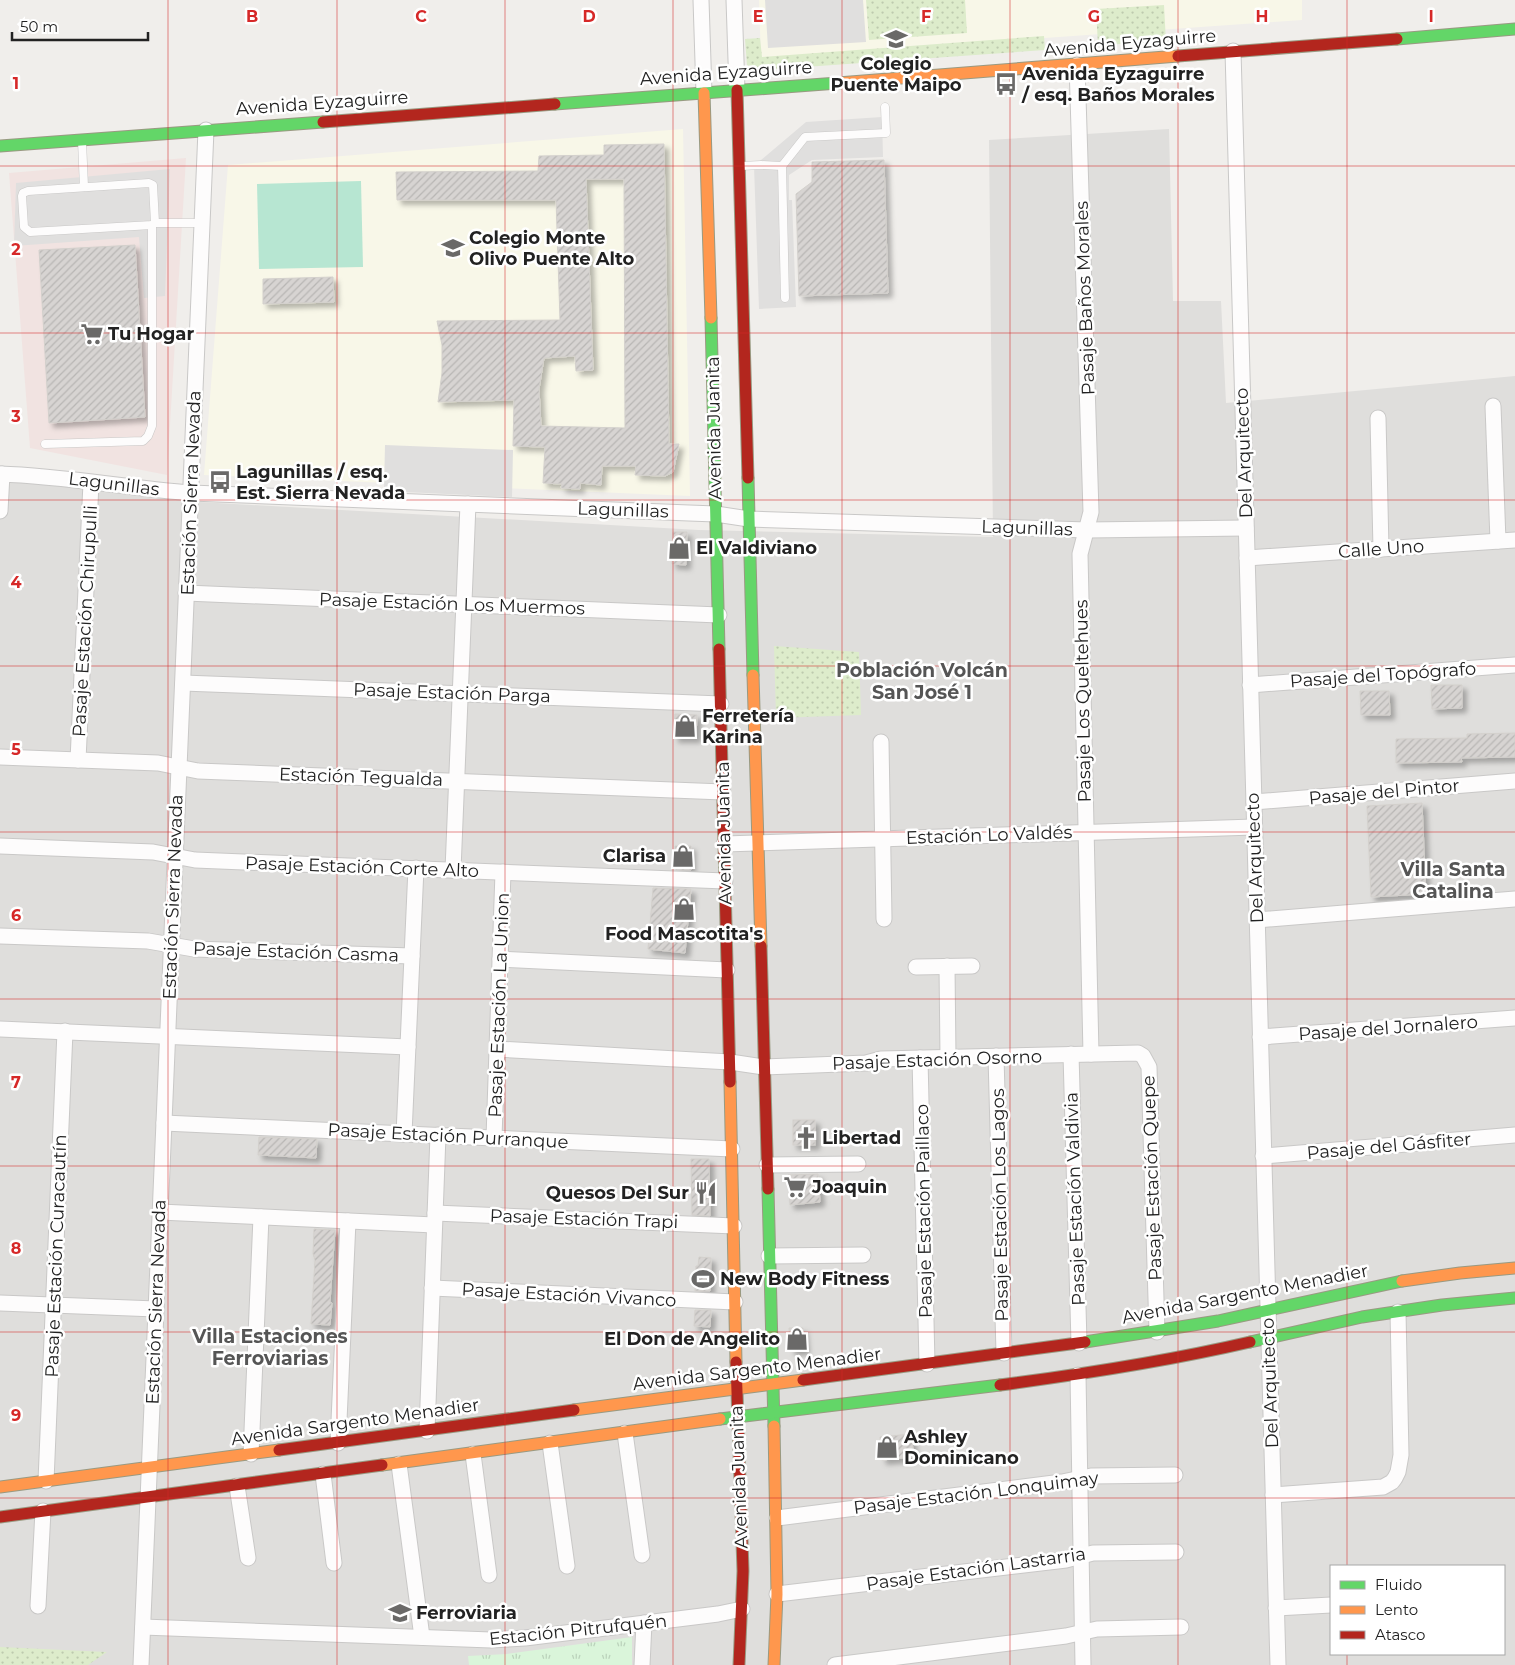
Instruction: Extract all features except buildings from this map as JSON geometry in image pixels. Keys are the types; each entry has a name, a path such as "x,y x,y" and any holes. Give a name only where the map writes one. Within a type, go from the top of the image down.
{"main road":[{"name":"Avenida Eyzaguirre","path":"0,146 1078,65 1515,29"},
{"name":"Avenida Juanita","path":"737,90 777,1518 777,1594 774,1665"},
{"name":"Avenida Juanita","path":"704,93 742,1562 739,1665"},
{"name":"Avenida Sargento Menadier","path":"0,1487 736,1388 773,1385 1157,1332 1218,1321 1389,1283 1451,1274 1515,1268"},
{"path":"0,1517 774,1412 1078,1375 1217,1350 1355,1319 1442,1305 1515,1298"}],"street":[{"name":"Avenida Juanita","path":"701,0 704,93"},
{"name":"Avenida Juanita","path":"734,0 737,90"},
{"name":"Del Arquitecto","path":"1233,52 1278,1665"},
{"name":"Pasaje Baños Morales","path":"1078,65 1091,512 1087,530"},
{"name":"Estación Sierra Nevada","path":"141,1665 206,130"},
{"path":"1492,406 1498,541"},
{"path":"1378,418 1381,549"},
{"name":"Lagunillas","path":"1,474 62,478 91,483 191,492 716,514 749,519 1087,530 1246,528"},
{"path":"0,511 1,474"},
{"name":"Pasaje Estación Chirupulli","path":"78,760 91,483"},
{"path":"453,870 468,504"},
{"name":"Pasaje Los Queltehues","path":"1087,530 1080,554 1091,1054"},
{"name":"Calle Uno","path":"1247,558 1515,540"},
{"name":"Pasaje Estación Los Muermos","path":"186,593 719,615"},
{"name":"Pasaje del Topógrafo","path":"1250,685 1515,665"},
{"name":"Pasaje Estación Parga","path":"183,682 721,704"},
{"path":"881,742 884,919"},
{"name":"Estación Tegualda","path":"0,757 158,763 198,771 723,792"},
{"name":"Pasaje del Pintor","path":"1254,802 1515,781"},
{"name":"Estación Lo Valdés","path":"724,844 1254,827"},
{"name":"Pasaje Estación Corte Alto","path":"0,846 153,852 195,860 725,881"},
{"path":"404,1134 416,868"},
{"name":"Pasaje Estación La Union","path":"494,1138 503,872"},
{"path":"1257,920 1515,899"},
{"name":"Pasaje Estación Casma","path":"0,936 148,941 194,948 412,956"},
{"path":"500,959 727,970"},
{"path":"947,966 948,1057"},
{"path":"916,967 972,966"},
{"name":"Pasaje del Jornalero","path":"1260,1037 1515,1018"},
{"path":"0,1029 408,1047"},
{"name":"Pasaje Estación Curacautín","path":"46,1481 65,1032"},
{"name":"Pasaje Estación Osorno","path":"497,1049 730,1062 764,1067 866,1063 881,1059 948,1057 1132,1053 1144,1056"},
{"name":"Pasaje Estación Valdivia","path":"1071,1054 1079,1343"},
{"name":"Pasaje Estación Los Lagos","path":"996,1056 1004,1353"},
{"name":"Pasaje Estación Quepe","path":"1144,1056 1149,1067 1157,1332"},
{"name":"Pasaje Estación Paillaco","path":"920,1058 927,1364"},
{"name":"Pasaje Estación Purranque","path":"164,1123 732,1149"},
{"path":"426,1431 438,1135"},
{"name":"Pasaje del Gásfiter","path":"1263,1156 1515,1135"},
{"path":"767,1166 858,1164"},
{"name":"Pasaje Estación Trapi","path":"160,1212 348,1221 434,1219 734,1226"},
{"path":"251,1454 261,1217"},
{"path":"338,1443 348,1221"},
{"path":"769,1256 863,1255"},
{"name":"Pasaje Estación Vivanco","path":"432,1288 735,1302"},
{"path":"0,1303 156,1309"},
{"path":"1273,1496 1383,1487 1395,1478 1398,1472 1401,1445 1398,1312"},
{"path":"1078,1375 1083,1665"},
{"path":"625,1433 642,1555"},
{"path":"550,1443 567,1566"},
{"path":"473,1454 489,1574"},
{"path":"399,1464 422,1638"},
{"path":"323,1474 334,1563"},
{"name":"Pasaje Estación Lonquimay","path":"777,1518 1091,1476 1175,1475"},
{"path":"237,1486 248,1558"},
{"path":"38,1606 43,1512"},
{"name":"Pasaje Estación Lastarria","path":"777,1594 1056,1561 1094,1553 1176,1552"},
{"path":"1276,1608 1330,1605"},
{"name":"Estación Pitrufquén","path":"143,1627 491,1640 525,1638 718,1614 742,1609"},
{"path":"642,1665 644,1623"},
{"path":"835,1665 1066,1636 1097,1629 1181,1626"}],"lane":[{"path":"785,298 782,166 805,137 886,133 885,107"},
{"path":"82,139 84,187"},
{"path":"739,166 782,166"},
{"path":"45,444 143,441 148,436 152,426 153,224 153,185 149,183 84,187 28,191 23,193 24,227 30,232 153,224 202,223"}],"shaded area":[{"name":"Colegio Puente Maipo","path":"759,0 1302,0 1302,20 761,58"},
{"path":"765,0 863,0 866,42 768,48"},
{"path":"882,117 883,157 812,160 789,175 789,200 792,200 796,307 759,309 754,166 806,122"},
{"name":"Colegio Monte Olivo Puente Alto","path":"683,129 690,496 204,475 228,165"},
{"path":"1169,129 1173,301 1221,301 1226,403 1515,376 1515,1665 0,1665 0,474 49,471 199,502 699,530 993,537 989,140"},
{"path":"186,158 167,475 30,448 9,173"},
{"path":"170,169 165,296 144,298 139,237 14,246 16,183"},
{"path":"385,445 513,450 512,497 384,491"}],"green space":[{"path":"866,0 965,0 967,33 869,40"},
{"path":"1164,5 1166,42 1098,45 1096,9"},
{"path":"1044,36 1045,50 762,70 747,65 745,39 760,38 762,57"},
{"path":"361,181 363,267 259,269 257,184"},
{"path":"774,646 859,652 861,715 776,718"},
{"path":"632,1637 632,1665 469,1665 468,1656 507,1654"},
{"path":"0,1647 107,1652 88,1665 0,1665"}],"traffic: fast":[{"path":"1397,39 1515,29"},
{"path":"555,104 838,83"},
{"path":"0,146 323,122"},
{"path":"711,318 719,649"},
{"path":"748,478 753,675"},
{"path":"768,1189 774,1426"},
{"path":"1085,1342 1218,1321 1402,1281"},
{"path":"1250,1342 1362,1317 1442,1305 1515,1298"},
{"path":"720,1419 1000,1385"}],"traffic: slow":[{"path":"838,83 1178,56"},
{"path":"704,93 711,318"},
{"path":"753,675 761,946"},
{"path":"730,1082 736,1362"},
{"path":"1402,1281 1515,1268"},
{"path":"574,1410 803,1380"},
{"path":"382,1465 720,1419"},
{"path":"774,1426 777,1594 774,1665"},
{"path":"0,1487 279,1450"}],"traffic: jam":[{"path":"1178,56 1397,39"},
{"path":"737,90 748,478"},
{"path":"323,122 555,104"},
{"path":"719,649 730,1082"},
{"path":"761,946 768,1189"},
{"path":"803,1380 1085,1342"},
{"path":"1000,1385 1126,1366 1250,1342"},
{"path":"736,1362 743,1571 739,1665"},
{"path":"279,1450 574,1410"},
{"path":"0,1517 382,1465"}],"place":[{"name":"Colegio Puente Maipo","path":"896,39"},
{"name":"Avenida Eyzaguirre / esq. Baños Morales","path":"1006,84"},
{"name":"Colegio Monte Olivo Puente Alto","path":"453,248"},
{"name":"Tu Hogar","path":"92,334"},
{"name":"Lagunillas / esq. Est. Sierra Nevada","path":"220,482"},
{"name":"El Valdiviano","path":"679,548"},
{"name":"Ferretería Karina","path":"685,726"},
{"name":"Clarisa","path":"683,856"},
{"name":"Food Mascotita's","path":"684,909"},
{"name":"Libertad","path":"806,1138"},
{"name":"Joaquin","path":"795,1187"},
{"name":"Quesos Del Sur","path":"706,1193"},
{"name":"New Body Fitness","path":"703,1279"},
{"name":"El Don de Angelito","path":"797,1339"},
{"name":"Ashley Dominicano","path":"887,1447"},
{"name":"Ferroviaria","path":"400,1613"}],"district":[{"name":"Población Volcán San José 1","path":"922,681"},
{"name":"Villa Santa Catalina","path":"1453,880"},
{"name":"Villa Estaciones Ferroviarias","path":"270,1347"}]}
